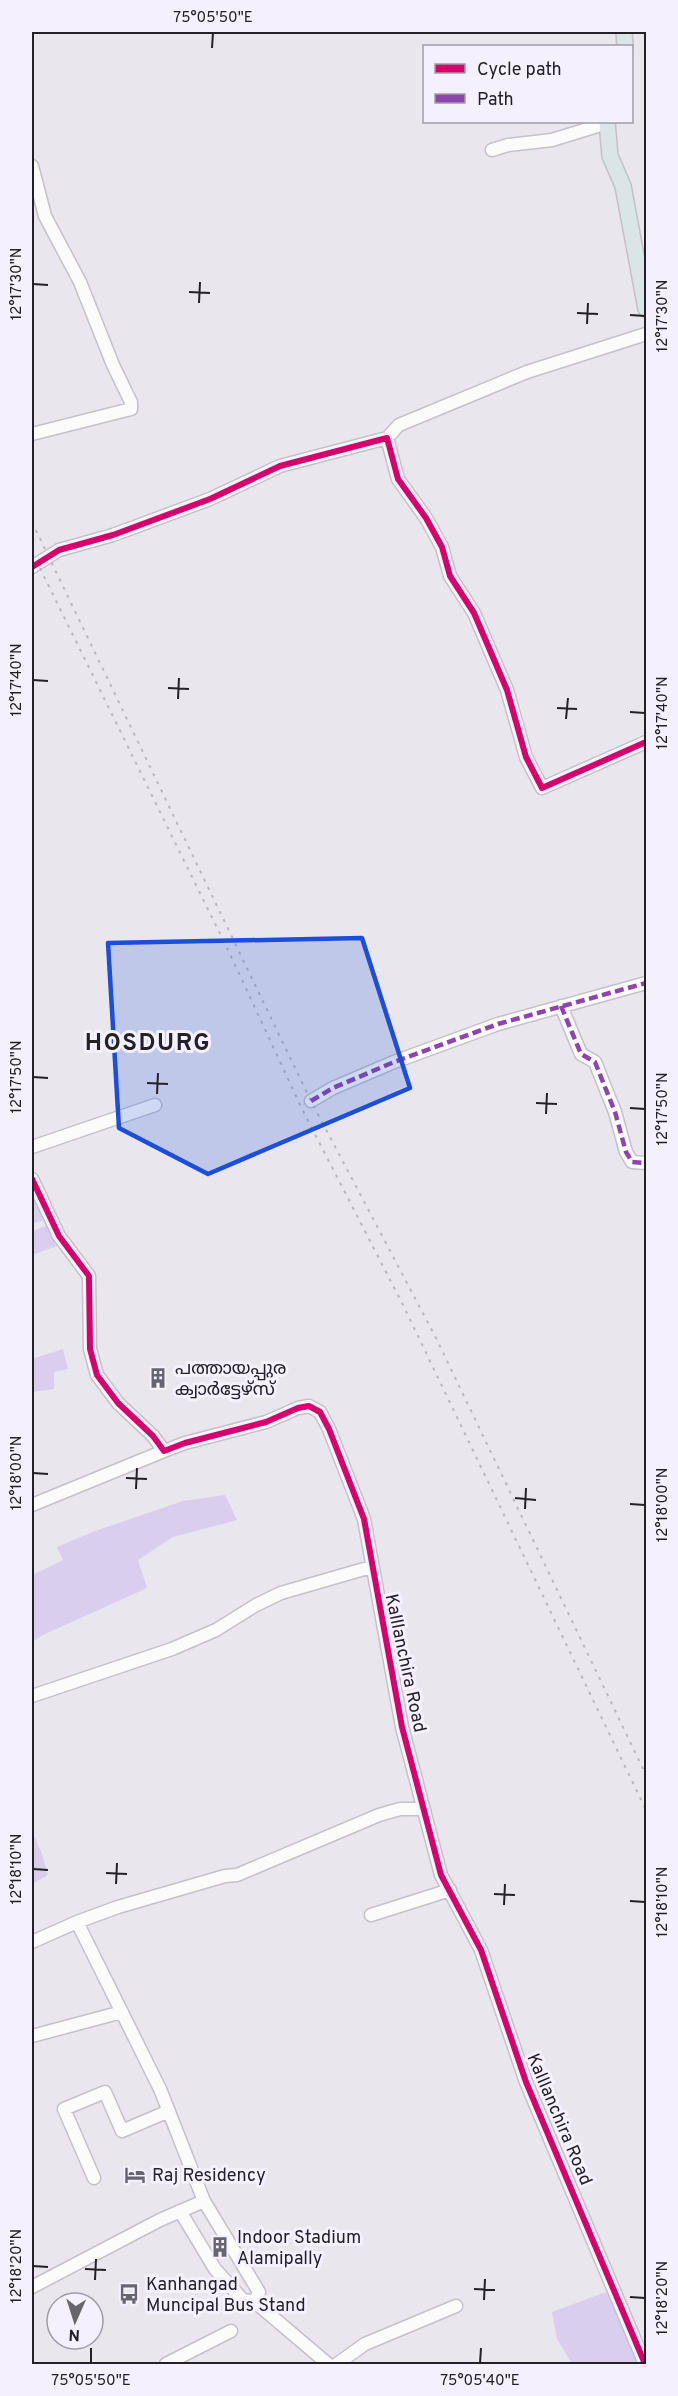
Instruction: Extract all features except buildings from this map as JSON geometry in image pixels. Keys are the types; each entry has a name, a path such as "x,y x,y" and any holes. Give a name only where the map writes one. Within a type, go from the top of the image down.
{"main road":[{"path":"607,123 610,156 622,186 643,260 646,309"}],"street":[{"path":"492,150 508,145 552,140 604,123"},
{"path":"32,166 45,216 80,282 113,365 131,402 131,409 32,434"},
{"path":"32,567 59,550 113,535 179,510 280,466 387,438 399,425 527,372 646,334"},
{"path":"387,438 398,479 426,518 442,547 450,576 474,614 507,690 526,757 542,788 646,742"},
{"path":"311,1101 333,1088 394,1062 498,1024 646,983"},
{"path":"561,1006 581,1054 596,1062 632,1162 646,1163"},
{"path":"32,1147 155,1105"},
{"path":"32,1179 59,1236 89,1276 90,1349 97,1375 118,1403 153,1436 164,1451 32,1505"},
{"name":"Kalllanchira Road","path":"164,1451 184,1443 266,1422 298,1408 309,1406 320,1412 329,1429 364,1519 402,1727 441,1875 481,1950 526,2082 645,2364"},
{"path":"32,1696 172,1649 216,1630 256,1605 281,1593 371,1567"},
{"path":"32,1942 76,1922 148,1898 225,1876 237,1875 379,1815 400,1809 423,1809"},
{"path":"370,1915 450,1890"},
{"path":"76,1922 169,2111 204,2201 259,2292 255,2302"},
{"path":"32,2036 122,2012"},
{"path":"94,2178 64,2109 105,2092 122,2132 169,2111"},
{"path":"32,2287 204,2201"},
{"path":"180,2211 215,2269 243,2300 255,2302 328,2364"},
{"path":"337,2364 366,2344 456,2306"},
{"path":"166,2364 231,2331"}],"highlighted area":[{"path":"362,938 410,1088 208,1174 119,1128 108,943"}],"shaded area":[{"path":"35,1195 47,1219 32,1224 32,1196"},
{"path":"49,1225 57,1246 32,1255 32,1231"},
{"path":"63,1349 68,1369 54,1372 54,1389 32,1392 32,1359"},
{"path":"225,1495 237,1520 173,1537 138,1560 147,1588 32,1642 32,1575 63,1560 57,1547 95,1531 183,1501"},
{"path":"32,1832 41,1851 48,1875 32,1884"},
{"path":"606,2292 616,2309 639,2364 572,2364 557,2339 552,2312"}],"railway":[{"path":"32,522 311,1101 436,1338 646,1775"},
{"path":"32,552 229,952 302,1109 403,1305 646,1810"}],"marked path":[{"path":"311,1101 333,1088 394,1062 498,1024 646,983"},
{"path":"561,1006 581,1054 595,1062 615,1112 626,1152 632,1162 646,1163"}],"cycle path":[{"path":"32,567 59,550 113,535 210,499 280,466 387,438 398,479 426,518 442,547 450,576 474,613 507,690 526,757 542,788 646,742"},
{"path":"32,1179 59,1236 89,1276 90,1349 97,1375 118,1403 153,1436 164,1451 185,1443 266,1422 298,1408 309,1406 320,1412 329,1429 364,1519 402,1727 441,1875 481,1950 526,2082 645,2364"}],"place":[{"name":"പത്തായപ്പുര ക്വാർട്ടേഴ്സ്","path":"158,1378"},
{"name":"Raj Residency","path":"135,2175"},
{"name":"Indoor Stadium Alamipally","path":"220,2247"},
{"name":"Kanhangad Muncipal Bus Stand","path":"129,2294"}],"district":[{"name":"HOSDURG","path":"148,1042"}]}
